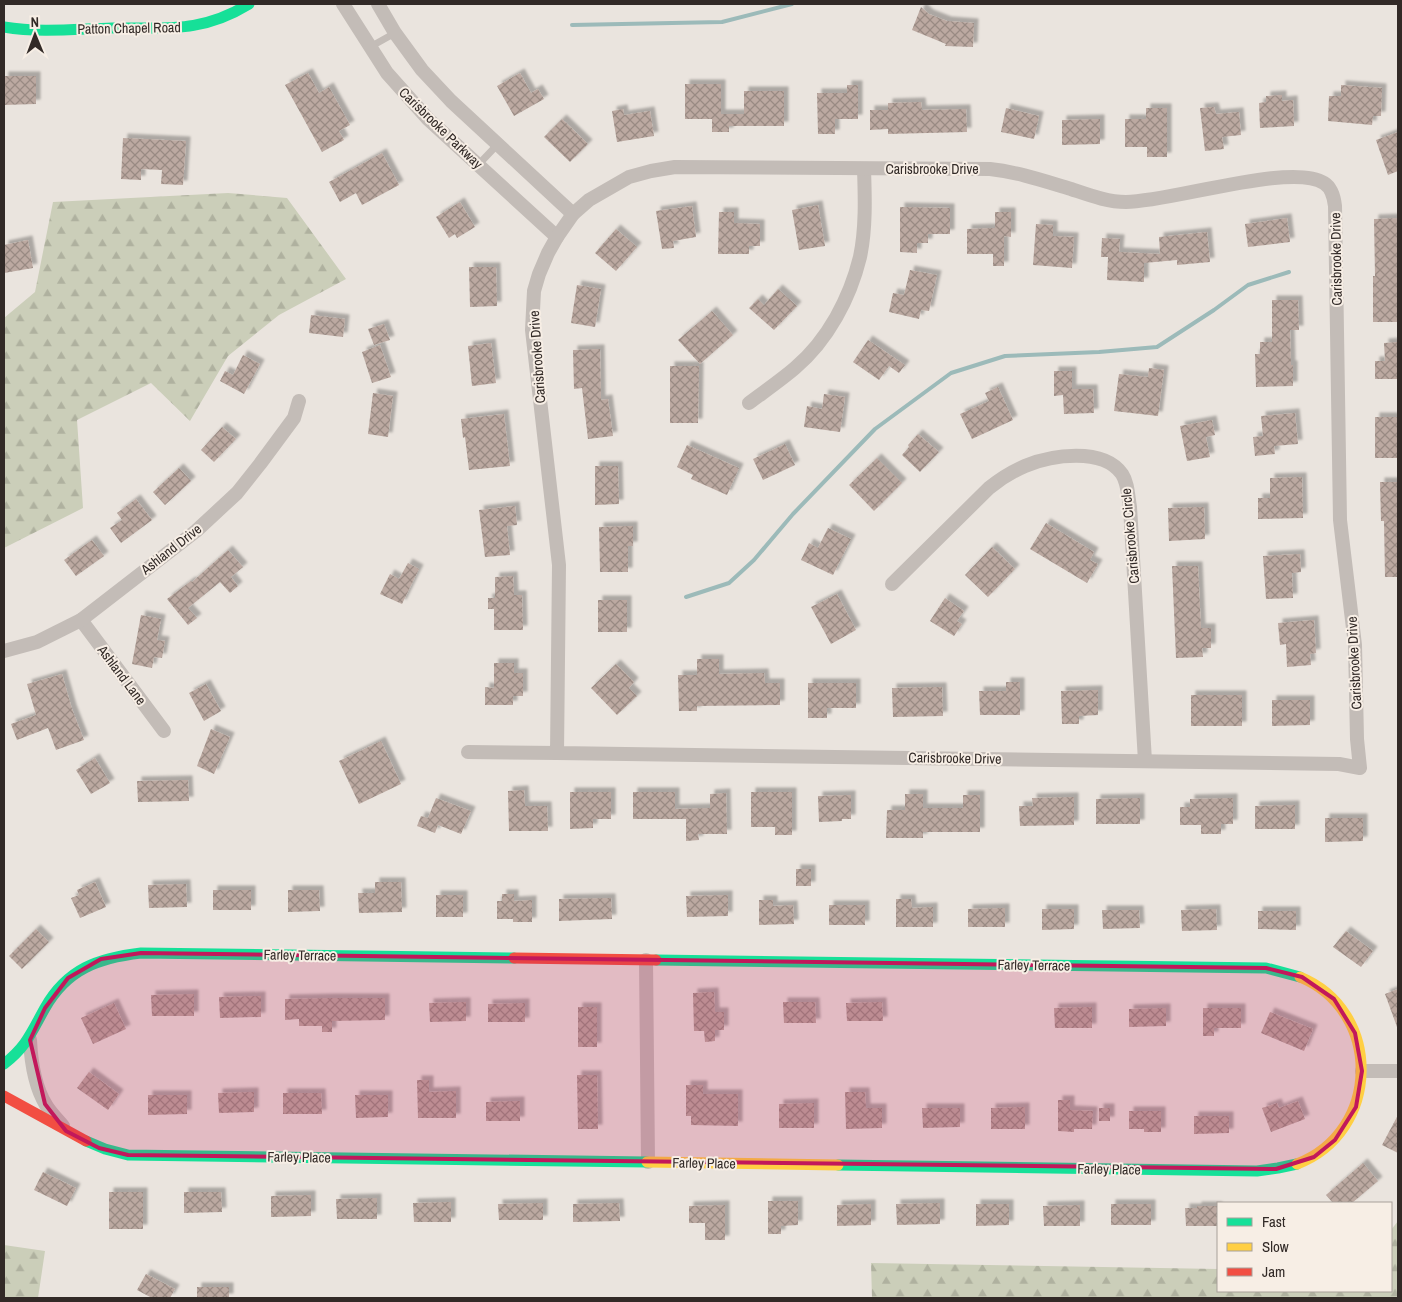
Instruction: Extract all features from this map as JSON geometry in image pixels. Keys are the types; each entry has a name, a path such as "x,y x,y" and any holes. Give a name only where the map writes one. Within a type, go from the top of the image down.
{"street":[{"name":"Patton Chapel Road","path":"4,27 41,31 71,29 177,29 203,25 226,17 249,4"},
{"name":"Carisbrooke Parkway","path":"343,4 387,73 428,119 557,237"},
{"name":"Carisbrooke Parkway","path":"378,4 395,33 422,70 451,101 573,214"},
{"name":"Carisbrooke Drive","path":"468,752 558,754 1339,764 1360,768 1357,739 1355,644 1340,520 1335,206 1333,194 1326,184 1312,177 1296,176 1126,202 1107,200 1010,172 990,169 675,167 629,177 589,200 573,214 557,237 539,274 532,311 532,330 559,565 558,754"},
{"path":"750,402 801,362 817,346 842,306 860,256 864,211 864,169"},
{"name":"Ashland Drive","path":"4,651 37,642 81,620 196,531 237,493 294,418 299,401"},
{"name":"Carisbrooke Circle","path":"892,584 989,488 1004,476 1044,459 1065,456 1104,459 1114,465 1123,475 1130,507 1145,761"},
{"name":"Ashland Lane","path":"81,620 164,731"},
{"name":"Farley Terrace","path":"4,1064 30,1040 45,1008 55,992 68,978 84,966 101,959 122,954 141,953 1266,968 1284,971 1312,983 1334,999 1348,1019 1359,1045 1362,1071"},
{"path":"646,960 648,1162"},
{"path":"30,1040 31,1055 38,1086 45,1104 66,1130"},
{"path":"1362,1071 1398,1071"},
{"name":"Farley Place","path":"4,1096 99,1148 113,1153 128,1155 1257,1171 1289,1167 1314,1156 1335,1140 1356,1107 1360,1095 1362,1071"}],"lane":[{"path":"370,47 395,33"},
{"path":"478,165 498,144"}],"highlighted area":[{"path":"141,953 1266,968 1302,977 1334,999 1355,1033 1362,1071 1356,1107 1335,1140 1314,1157 1276,1169 128,1155 99,1148 66,1131 45,1104 30,1040 45,1008 68,978 101,959"}],"green space":[{"path":"228,193 287,198 346,279 279,315 228,356 190,421 151,383 77,420 83,508 4,548 4,318 35,292 53,202"},
{"path":"1398,1221 1398,1298 872,1298 871,1263 1217,1269 1217,1292 1392,1292 1392,1229"},
{"path":"4,1245 45,1251 38,1298 4,1298"}],"building":[{"path":"921,7 929,14 947,21 974,23 973,47 945,46 946,44 912,30"},
{"path":"308,73 319,93 329,87 350,125 339,131 344,140 322,152 285,85"},
{"path":"520,73 531,93 538,89 544,99 514,116 497,86"},
{"path":"4,76 36,76 36,104 4,105"},
{"path":"685,84 721,84 721,114 744,114 744,91 784,91 784,126 729,126 729,132 712,132 712,119 685,119"},
{"path":"847,85 858,85 858,119 835,119 835,134 818,134 817,93 847,93"},
{"path":"1341,85 1382,88 1381,116 1373,116 1372,125 1328,121 1329,96 1341,96"},
{"path":"1282,95 1282,101 1293,100 1294,126 1260,128 1259,103 1266,102 1266,96"},
{"path":"921,102 922,110 966,109 967,132 888,134 888,129 870,130 870,110 888,110 888,103"},
{"path":"1214,107 1216,114 1239,112 1241,135 1222,137 1224,149 1205,151 1200,108"},
{"path":"1006,108 1039,116 1034,139 1001,132"},
{"path":"1146,108 1167,108 1167,157 1147,157 1147,147 1125,147 1125,119 1146,119"},
{"path":"623,109 624,115 650,111 654,136 617,142 612,111"},
{"path":"562,119 588,144 570,162 544,137"},
{"path":"1100,119 1100,144 1062,145 1062,120"},
{"path":"1398,132 1398,171 1388,175 1376,140"},
{"path":"123,138 186,141 183,185 161,184 162,170 141,169 141,180 121,179"},
{"path":"382,153 399,185 362,205 356,193 340,202 329,182"},
{"path":"460,202 475,227 457,238 455,234 449,238 436,217"},
{"path":"818,205 825,246 799,250 792,210"},
{"path":"692,206 696,237 673,241 674,248 662,249 656,211"},
{"path":"900,207 950,208 950,234 928,234 928,243 917,243 917,253 900,252"},
{"path":"719,212 734,212 734,223 760,224 760,246 749,246 749,254 718,254"},
{"path":"995,212 1011,212 1011,237 1004,236 1004,266 993,266 993,254 967,254 967,229 995,228"},
{"path":"1287,218 1290,242 1248,247 1245,224"},
{"path":"1398,218 1398,322 1373,322 1373,276 1375,276 1374,219"},
{"path":"1036,224 1053,225 1053,236 1074,237 1072,268 1033,265"},
{"path":"616,229 637,247 616,271 595,253"},
{"path":"1207,232 1210,262 1177,265 1177,260 1144,263 1144,282 1107,280 1108,257 1101,257 1102,238 1120,239 1119,252 1160,254 1159,237"},
{"path":"28,240 33,268 4,273 4,245"},
{"path":"469,267 496,267 497,306 470,307"},
{"path":"910,270 937,275 929,311 921,310 919,319 889,312 893,293 904,295"},
{"path":"577,285 601,289 595,327 571,323"},
{"path":"778,289 797,306 774,330 749,308 758,299 764,305"},
{"path":"1272,300 1298,300 1299,330 1290,330 1293,386 1256,387 1255,354 1260,354 1260,342 1272,342"},
{"path":"712,311 733,335 700,364 678,340"},
{"path":"311,315 345,319 343,337 309,333"},
{"path":"384,324 390,340 374,345 368,329"},
{"path":"868,340 905,365 899,373 889,366 879,380 853,362"},
{"path":"1398,342 1398,379 1375,379 1375,361 1385,361 1384,343"},
{"path":"491,343 496,383 472,386 468,346"},
{"path":"380,345 391,377 372,383 362,352"},
{"path":"600,349 601,400 608,399 613,436 588,439 582,388 574,389 573,350"},
{"path":"243,355 260,364 244,394 220,381 225,371 233,375"},
{"path":"670,366 699,366 698,423 670,423"},
{"path":"1149,368 1164,370 1158,416 1114,411 1119,374 1148,377"},
{"path":"1054,371 1072,371 1072,389 1093,389 1094,413 1064,414 1063,395 1054,396"},
{"path":"998,387 1013,420 972,439 960,414 989,401 985,393"},
{"path":"373,393 393,396 388,437 368,434"},
{"path":"824,394 845,397 840,432 804,427 807,406 822,409"},
{"path":"1295,413 1298,444 1274,446 1275,454 1255,456 1253,437 1263,436 1261,416"},
{"path":"504,414 510,466 469,470 461,419"},
{"path":"1375,417 1398,417 1398,458 1375,458"},
{"path":"1212,420 1215,435 1206,437 1210,457 1187,461 1180,426"},
{"path":"222,427 236,439 214,462 201,450"},
{"path":"918,434 939,452 920,472 902,455"},
{"path":"785,444 795,465 763,480 753,459"},
{"path":"687,445 739,468 727,495 691,479 693,475 677,467"},
{"path":"877,458 902,483 874,511 849,485"},
{"path":"595,466 618,466 619,504 595,505"},
{"path":"179,468 191,481 165,505 153,492"},
{"path":"1302,477 1303,518 1258,519 1258,498 1270,498 1270,478"},
{"path":"1380,482 1398,482 1398,577 1385,577 1384,521 1381,521"},
{"path":"136,499 152,520 121,543 110,528 122,520 117,513"},
{"path":"515,506 517,525 507,526 510,555 485,557 479,510"},
{"path":"1204,507 1205,539 1169,541 1168,508"},
{"path":"1046,523 1094,552 1090,560 1098,564 1087,583 1030,549"},
{"path":"633,526 633,546 628,546 628,572 600,572 599,527"},
{"path":"828,528 851,539 833,575 801,560 809,543 818,548"},
{"path":"92,540 104,556 76,576 64,560"},
{"path":"992,547 1015,569 988,597 965,575"},
{"path":"228,550 243,567 231,577 238,586 230,593 220,582 188,608 197,618 188,625 167,599 192,582"},
{"path":"1300,554 1301,572 1292,573 1293,598 1266,599 1263,556"},
{"path":"408,563 419,569 402,604 380,594 390,574 399,579"},
{"path":"1172,566 1198,566 1201,628 1211,628 1211,648 1202,648 1203,657 1176,658"},
{"path":"513,576 514,595 522,595 523,630 494,630 494,609 488,609 488,598 495,598 495,577"},
{"path":"837,594 856,630 831,644 811,607"},
{"path":"945,598 964,611 957,621 962,624 954,636 930,621"},
{"path":"598,600 627,600 627,632 598,632"},
{"path":"141,615 161,619 157,640 165,641 162,658 154,657 152,668 132,664"},
{"path":"1314,620 1316,653 1310,654 1311,665 1287,667 1286,644 1280,645 1278,623"},
{"path":"697,659 719,659 719,674 764,673 765,683 780,683 780,705 697,706 697,711 679,711 678,675 697,675"},
{"path":"494,663 514,663 514,673 523,673 523,696 513,696 513,705 485,705 485,687 494,688"},
{"path":"616,664 634,682 629,688 637,696 617,715 591,688"},
{"path":"62,674 72,709 84,740 56,750 48,728 17,740 11,724 36,715 27,684"},
{"path":"1006,682 1020,682 1020,715 980,715 979,691 1006,691"},
{"path":"808,683 856,683 856,708 827,708 827,718 808,718"},
{"path":"206,684 221,711 204,721 189,693"},
{"path":"942,687 943,716 893,717 892,688"},
{"path":"1098,690 1098,715 1079,716 1079,724 1062,724 1061,691"},
{"path":"1191,695 1242,695 1242,726 1191,726"},
{"path":"1272,700 1310,700 1310,725 1272,726"},
{"path":"211,729 230,737 214,774 197,766"},
{"path":"381,741 401,784 359,804 339,761"},
{"path":"95,758 110,783 91,794 76,770"},
{"path":"188,780 189,801 138,802 137,781"},
{"path":"524,790 525,806 547,806 548,831 509,831 508,791"},
{"path":"570,792 611,792 611,819 593,819 593,828 570,829"},
{"path":"633,792 675,792 675,809 710,808 710,794 726,793 727,834 698,834 699,840 686,841 686,819 633,819"},
{"path":"751,792 792,792 792,835 775,835 775,827 751,827"},
{"path":"905,794 923,794 923,808 963,808 963,795 980,795 980,832 923,832 923,838 886,838 887,810 905,810"},
{"path":"851,795 851,819 819,822 818,796"},
{"path":"1074,797 1074,825 1020,826 1019,806 1033,806 1032,798"},
{"path":"436,798 471,811 461,834 438,825 435,833 417,826 421,816 428,818"},
{"path":"1140,798 1140,824 1096,824 1096,799"},
{"path":"1233,798 1233,824 1221,824 1221,834 1201,834 1201,825 1180,825 1180,807 1190,807 1190,799"},
{"path":"1295,805 1295,829 1255,829 1255,806"},
{"path":"1325,818 1363,818 1363,841 1325,842"},
{"path":"796,869 811,869 811,886 796,886"},
{"path":"95,882 106,907 80,918 71,898 79,895 77,890"},
{"path":"375,882 401,882 402,912 359,913 358,893 375,893"},
{"path":"186,884 187,907 149,908 148,885"},
{"path":"213,890 251,890 251,910 213,910"},
{"path":"288,890 319,890 320,911 288,912"},
{"path":"502,894 514,894 514,901 532,900 532,922 513,922 513,919 497,919 497,901 502,901"},
{"path":"436,895 463,895 463,917 436,917"},
{"path":"728,895 728,916 687,917 686,896"},
{"path":"611,898 612,919 559,921 559,899"},
{"path":"896,899 911,899 912,908 933,907 933,927 896,927"},
{"path":"759,900 773,900 773,906 793,905 794,924 759,925"},
{"path":"829,905 865,905 865,925 829,925"},
{"path":"1005,908 1005,927 968,927 968,909"},
{"path":"1042,909 1074,909 1074,929 1042,930"},
{"path":"1216,909 1217,930 1182,931 1181,910"},
{"path":"1102,910 1139,910 1140,928 1103,929"},
{"path":"1258,911 1296,911 1296,930 1258,929"},
{"path":"36,929 49,942 22,969 9,956"},
{"path":"1346,931 1373,951 1361,967 1333,947"},
{"path":"1398,989 1398,1027 1397,1027 1385,994"},
{"path":"714,992 715,1012 724,1012 724,1030 715,1030 715,1041 705,1042 704,1031 694,1031 693,993"},
{"path":"194,994 194,1016 152,1016 151,995"},
{"path":"261,996 261,1017 220,1018 219,997"},
{"path":"385,998 385,1020 332,1021 332,1032 322,1032 322,1026 299,1026 299,1019 285,1020 285,999"},
{"path":"466,1002 466,1021 430,1022 429,1003"},
{"path":"783,1002 815,1002 816,1023 784,1023"},
{"path":"882,1002 883,1021 847,1021 846,1003"},
{"path":"114,1003 126,1029 93,1044 81,1018"},
{"path":"525,1003 525,1022 488,1022 488,1004"},
{"path":"578,1007 597,1007 597,1047 578,1047"},
{"path":"1092,1007 1092,1028 1055,1028 1054,1008"},
{"path":"1166,1008 1166,1026 1129,1027 1129,1009"},
{"path":"1203,1008 1241,1008 1241,1028 1214,1028 1214,1036 1203,1036"},
{"path":"1270,1012 1313,1029 1304,1051 1261,1033"},
{"path":"89,1072 119,1094 108,1110 77,1088"},
{"path":"577,1075 597,1075 598,1129 578,1129"},
{"path":"417,1080 429,1080 429,1092 456,1091 456,1118 418,1118"},
{"path":"686,1085 703,1085 703,1094 738,1094 738,1126 691,1125 691,1116 686,1116"},
{"path":"254,1092 254,1112 219,1113 218,1093"},
{"path":"845,1092 865,1092 866,1108 882,1108 882,1128 846,1129"},
{"path":"283,1093 321,1093 322,1114 283,1114"},
{"path":"148,1095 187,1095 187,1114 148,1115"},
{"path":"355,1095 388,1095 388,1117 356,1118"},
{"path":"1058,1100 1070,1100 1070,1110 1093,1111 1092,1129 1074,1129 1074,1132 1058,1131"},
{"path":"520,1101 520,1121 486,1121 486,1102"},
{"path":"1298,1101 1305,1119 1271,1132 1262,1108 1277,1103 1279,1108"},
{"path":"814,1103 814,1128 779,1128 779,1104"},
{"path":"1025,1107 1025,1129 991,1129 991,1108"},
{"path":"922,1108 960,1108 960,1127 923,1128"},
{"path":"1099,1108 1110,1108 1110,1121 1099,1121"},
{"path":"1129,1111 1161,1111 1161,1132 1144,1132 1144,1129 1129,1129"},
{"path":"1398,1115 1398,1153 1382,1145"},
{"path":"1194,1116 1229,1116 1229,1133 1194,1134"},
{"path":"1363,1163 1378,1181 1353,1202 1332,1202 1326,1195"},
{"path":"43,1172 76,1188 67,1206 34,1190"},
{"path":"109,1192 143,1192 143,1229 109,1229"},
{"path":"184,1192 221,1192 222,1212 184,1213"},
{"path":"311,1195 311,1216 271,1217 271,1196"},
{"path":"377,1198 377,1219 337,1219 336,1199"},
{"path":"768,1201 798,1201 798,1225 781,1226 781,1234 768,1234"},
{"path":"451,1202 451,1222 414,1222 413,1203"},
{"path":"543,1203 543,1220 499,1220 498,1204"},
{"path":"619,1203 620,1221 573,1222 573,1204"},
{"path":"940,1203 940,1224 897,1225 896,1204"},
{"path":"871,1204 871,1225 837,1226 837,1205"},
{"path":"976,1204 1009,1204 1009,1225 976,1226"},
{"path":"1111,1204 1151,1204 1151,1225 1111,1225"},
{"path":"725,1205 725,1240 705,1240 705,1223 689,1223 689,1206"},
{"path":"1080,1205 1080,1226 1044,1226 1043,1206"},
{"path":"1197,1206 1217,1206 1217,1226 1186,1226 1185,1208 1197,1208"},
{"path":"146,1274 175,1289 170,1298 152,1298 137,1290"},
{"path":"197,1287 229,1287 229,1298 197,1298"}],"waterway":[{"path":"572,25 722,22 792,4"},
{"path":"686,597 729,583 754,560 793,514 875,429 951,373 1005,356 1099,352 1157,347 1214,310 1248,285 1289,272"}],"traffic: fast":[{"path":"4,27 44,30 182,27 214,20 231,14 249,4"},
{"path":"4,1064 23,1045 45,1008 63,984 85,968 98,962 125,955 141,953 514,958"},
{"path":"656,960 1266,968 1300,977"},
{"path":"86,1141 105,1149 128,1155 647,1162"},
{"path":"838,1165 1257,1171 1297,1164"}],"traffic: slow":[{"path":"1297,1164 1325,1148 1345,1126 1357,1100 1361,1071 1358,1043 1346,1016 1327,993 1300,977"},
{"path":"647,1162 838,1165"}],"traffic: jam":[{"path":"514,958 656,960"},
{"path":"4,1096 86,1141"}]}
